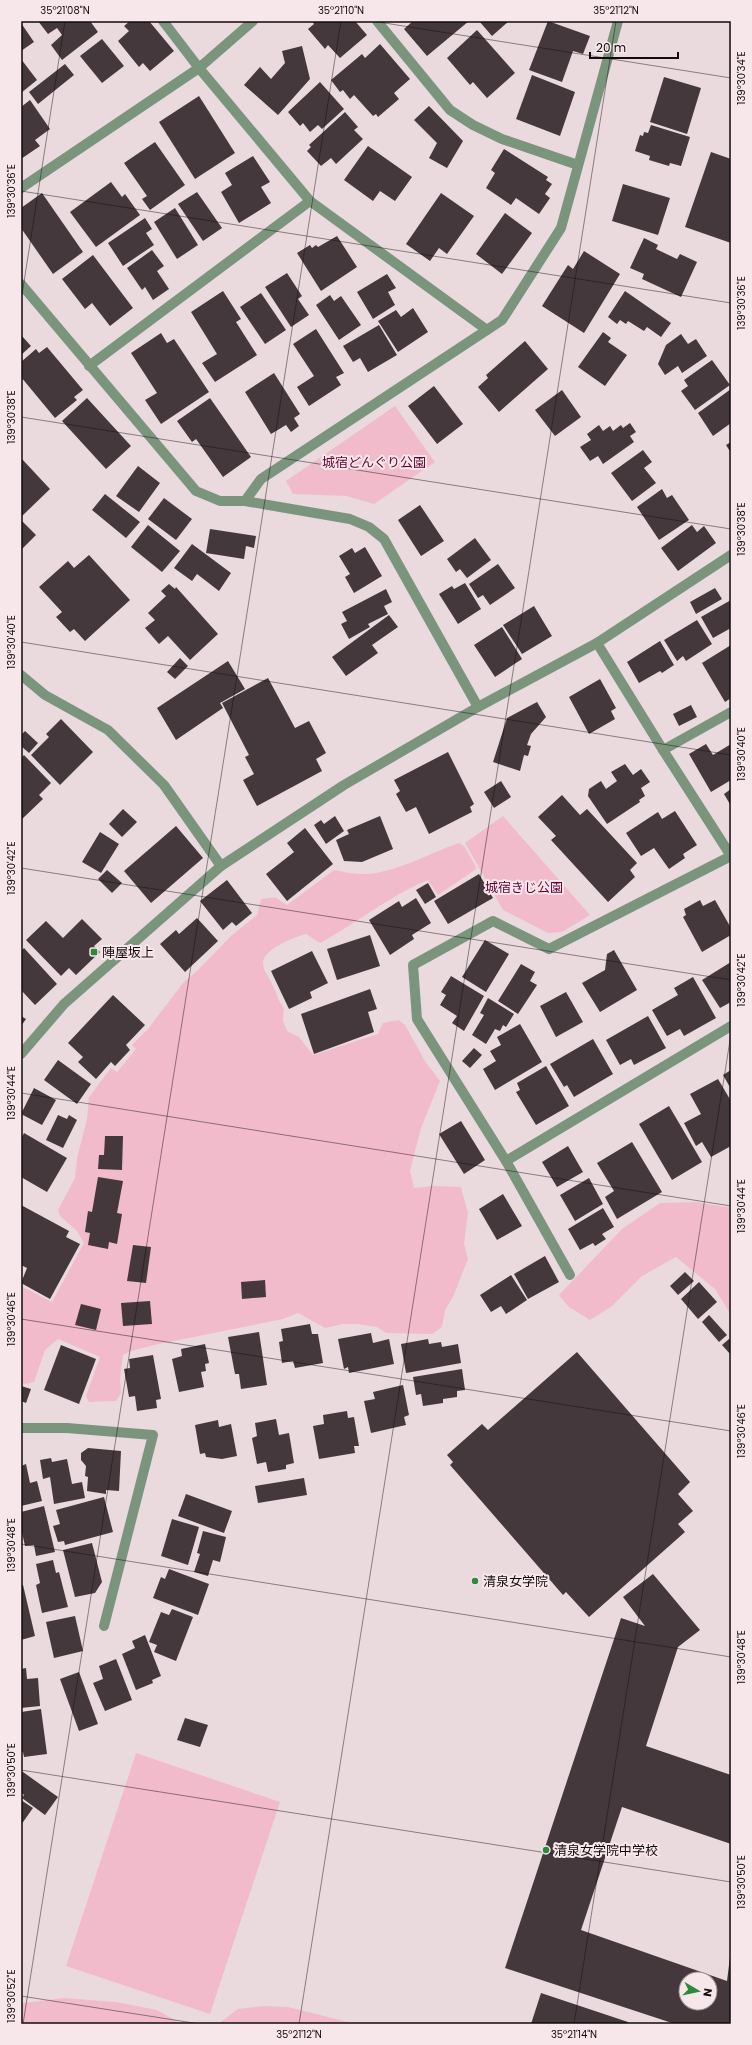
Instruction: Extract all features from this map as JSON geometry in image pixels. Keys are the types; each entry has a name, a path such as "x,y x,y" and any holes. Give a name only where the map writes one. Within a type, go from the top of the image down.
{"street":[{"path":"163,21 199,68 310,201 487,330"},
{"path":"21,188 199,68 252,21"},
{"path":"377,21 450,110 472,125 502,139 578,165"},
{"path":"245,501 261,479 502,320 561,228 615,22"},
{"path":"89,366 310,201"},
{"path":"21,284 196,491 220,501 245,501 350,519 369,527 384,539 478,707"},
{"path":"21,1054 64,1004 221,866 344,785 478,707 597,643 731,555"},
{"path":"570,1275 506,1161 417,1019 413,965 493,921 549,949 731,856 662,750 597,643"},
{"path":"21,675 45,694 108,730 164,784 221,866"},
{"path":"662,750 731,712"},
{"path":"506,1161 731,1026"},
{"path":"21,1428 67,1428 153,1435 104,1626"}],"green space":[{"name":"城宿どんぐり公園","path":"395,406 435,462 374,504 346,496 293,494 286,481"},
{"name":"城宿きじ公園","path":"503,816 590,915 562,932 548,933 503,910 465,843"},
{"path":"459,843 464,846 476,867 475,870 438,895 428,880 386,902 320,943 306,934 280,944 268,953 264,958 263,963 265,972 284,1008 283,1021 287,1031 299,1037 313,1055 378,1034 383,1023 399,1020 405,1025 425,1061 440,1081 421,1128 410,1171 414,1188 433,1186 461,1187 468,1213 464,1244 468,1259 453,1297 445,1310 442,1327 432,1334 386,1333 377,1327 357,1324 343,1324 325,1328 298,1313 283,1319 131,1351 123,1355 120,1379 121,1393 116,1401 89,1402 86,1396 100,1357 58,1339 45,1350 34,1382 26,1384 21,1383 21,1286 52,1302 84,1243 77,1231 60,1216 58,1210 75,1178 77,1158 87,1119 89,1097 111,1068 117,1072 136,1049 132,1045 148,1029 183,983 197,971 231,936 257,915 261,899 275,897 287,905 334,870 353,874 371,874 397,868"},
{"path":"696,1202 731,1208 731,1315 715,1289 676,1257 642,1276 611,1307 590,1320 569,1307 559,1295 622,1229 660,1203"},
{"path":"136,1753 280,1802 210,2014 66,1966"},
{"path":"64,1998 116,2002 157,2010 178,2022 196,2024 21,2024 21,2006 23,2003"},
{"path":"266,2006 288,2007 356,2024 218,2024 238,2009"}],"building":[{"path":"38,21 90,21 98,32 62,60 51,45 62,35 57,28 48,34"},
{"path":"130,21 149,21 174,51 150,71 143,63 139,67 118,41 129,31 124,26"},
{"path":"312,21 355,21 367,35 340,58 328,45 325,49 308,29 314,24"},
{"path":"413,21 469,21 427,56 404,29"},
{"path":"479,21 509,21 492,36"},
{"path":"548,21 590,36 583,54 573,51 562,82 529,70"},
{"path":"21,23 34,42 21,51"},
{"path":"477,30 515,73 487,98 473,82 470,85 447,58"},
{"path":"102,39 124,66 102,83 80,56"},
{"path":"380,44 410,79 394,93 399,99 378,117 376,114 373,116 354,95 350,99 343,90 340,92 331,80 362,54 365,58"},
{"path":"302,46 310,79 278,115 244,85 260,67 271,79 285,63 282,51"},
{"path":"21,59 37,80 21,93"},
{"path":"65,64 74,75 38,104 29,92"},
{"path":"532,75 575,92 560,136 516,119"},
{"path":"664,77 701,88 687,134 650,122"},
{"path":"320,82 344,109 322,129 318,125 310,132 303,123 300,126 288,112"},
{"path":"199,96 235,153 195,179 159,122"},
{"path":"30,100 50,129 35,140 40,146 21,159 21,107"},
{"path":"429,106 463,141 447,168 429,158 437,143 414,120"},
{"path":"345,112 358,127 354,130 363,139 336,164 331,158 321,166 307,151 311,147 309,145"},
{"path":"651,125 690,137 681,166 670,163 669,166 649,160 650,156 635,151 640,135 643,136 644,132 648,133"},
{"path":"155,142 185,185 150,210 142,199 147,196 124,163"},
{"path":"368,146 412,177 395,201 380,191 373,201 344,180"},
{"path":"504,149 548,177 546,180 552,184 545,194 550,198 539,214 516,198 511,205 486,188 495,173 491,170"},
{"path":"711,152 731,159 731,243 685,227"},
{"path":"253,156 270,182 261,187 271,203 239,223 221,192 232,185 225,173"},
{"path":"111,182 122,197 125,194 140,215 96,247 70,212"},
{"path":"623,184 670,198 658,235 612,221"},
{"path":"197,192 222,228 203,241 178,204"},
{"path":"42,193 83,252 53,274 21,228 21,208"},
{"path":"441,193 474,216 447,254 439,248 430,261 406,244"},
{"path":"175,208 198,245 177,259 154,222"},
{"path":"505,213 532,233 502,274 476,254"},
{"path":"145,218 152,229 146,233 154,245 123,266 108,243"},
{"path":"337,236 357,267 321,291 297,253 310,245 312,248 316,245 318,247"},
{"path":"644,238 658,245 656,249 677,259 680,254 697,262 681,297 642,279 644,274 630,268"},
{"path":"152,250 164,266 157,271 169,289 153,300 145,287 142,290 127,268"},
{"path":"584,251 620,274 584,333 542,306 568,265 573,269"},
{"path":"93,255 133,308 110,326 92,303 85,309 62,279"},
{"path":"287,273 302,296 298,299 309,315 291,327 265,287"},
{"path":"387,274 396,288 388,292 395,305 373,319 357,292"},
{"path":"223,291 241,319 236,322 257,355 215,382 202,363 217,354 191,312"},
{"path":"625,291 671,323 661,337 647,327 644,331 628,321 626,324 620,320 617,324 608,317"},
{"path":"261,293 286,330 265,344 240,307"},
{"path":"330,295 334,301 341,296 361,325 339,340 316,305"},
{"path":"413,308 428,332 398,352 378,321 396,310 401,317"},
{"path":"379,325 397,355 368,372 360,358 353,362 343,346"},
{"path":"316,329 344,373 336,377 341,385 309,406 297,387 314,376 293,344"},
{"path":"603,332 611,338 608,342 627,355 605,386 578,367"},
{"path":"161,333 167,343 174,339 209,392 161,424 145,400 157,393 131,353"},
{"path":"681,334 688,344 696,339 707,356 682,373 678,366 665,375 658,364 666,345"},
{"path":"21,335 31,346 21,355"},
{"path":"525,341 548,369 499,412 478,387 488,378 486,375"},
{"path":"47,347 83,390 74,397 77,400 55,418 21,377 21,362 36,349 39,353"},
{"path":"712,360 730,385 695,410 681,391 688,386 684,380"},
{"path":"274,373 300,414 294,418 299,426 291,432 286,425 271,434 245,392"},
{"path":"434,386 463,424 437,444 408,406"},
{"path":"731,389 731,423 713,436 698,413"},
{"path":"562,390 581,417 555,436 535,410"},
{"path":"87,398 131,446 106,469 62,421"},
{"path":"210,398 251,457 223,477 196,439 192,442 177,421"},
{"path":"630,423 636,432 630,436 634,442 603,464 598,456 590,461 580,447 591,440 587,434 599,425 603,431 610,426 613,431 621,425 623,428"},
{"path":"731,442 731,453 726,445"},
{"path":"643,450 652,462 644,468 656,483 632,501 611,473"},
{"path":"21,458 50,489 21,517"},
{"path":"138,466 160,483 139,512 116,496"},
{"path":"662,489 667,498 672,495 689,520 659,540 637,507"},
{"path":"105,494 140,522 126,538 92,510"},
{"path":"164,498 192,519 176,540 148,519"},
{"path":"420,505 444,541 421,556 398,520"},
{"path":"21,520 36,535 21,550"},
{"path":"148,525 180,551 162,572 131,547"},
{"path":"692,525 697,532 704,526 716,543 678,571 661,548"},
{"path":"210,529 256,536 254,548 246,546 244,559 206,553"},
{"path":"475,538 491,560 467,578 460,569 456,572 447,559"},
{"path":"192,544 231,573 219,591 197,574 192,581 174,568"},
{"path":"365,547 382,576 354,593 345,577 350,574 339,556 352,548 355,553"},
{"path":"89,555 130,600 85,641 74,629 70,632 56,617 62,612 39,587 68,561 74,568"},
{"path":"498,564 515,588 490,605 483,595 478,598 469,584"},
{"path":"465,583 481,609 458,624 439,594 452,586 454,589"},
{"path":"169,584 175,589 176,587 218,634 190,660 168,636 159,644 145,628 155,620 148,613 166,596 161,591"},
{"path":"715,588 722,599 696,614 690,602"},
{"path":"386,589 392,602 384,606 388,614 368,624 370,627 349,639 341,624 347,621 342,612"},
{"path":"731,600 731,628 713,638 701,617"},
{"path":"534,606 552,636 522,654 503,625"},
{"path":"389,615 398,627 372,645 378,653 346,676 332,657"},
{"path":"697,620 712,644 686,661 683,656 677,661 664,640"},
{"path":"502,627 522,659 495,677 474,645"},
{"path":"660,641 674,665 662,673 660,671 639,683 627,662"},
{"path":"731,645 731,698 725,702 702,663"},
{"path":"180,658 188,666 175,679 167,672"},
{"path":"228,661 245,689 220,703 223,708 176,740 157,708"},
{"path":"268,678 295,728 309,721 326,753 316,759 322,771 257,806 243,780 254,774 245,757 249,755 222,703"},
{"path":"600,679 616,708 611,711 615,719 589,734 569,697"},
{"path":"537,702 546,717 531,734 527,745 531,746 528,756 524,755 520,771 493,762 507,718"},
{"path":"691,705 697,717 679,726 673,714"},
{"path":"61,719 93,752 60,785 31,755 49,737 46,734"},
{"path":"25,731 38,743 29,753 21,746 21,735"},
{"path":"706,744 713,755 731,744 731,780 711,792 689,754"},
{"path":"448,752 474,804 470,807 472,812 429,834 416,807 406,812 396,794 400,791 394,780"},
{"path":"24,755 51,783 39,795 43,799 21,820 21,758"},
{"path":"625,764 633,775 641,769 650,782 641,788 645,796 639,800 640,802 607,824 588,796 589,789 601,781 606,789 617,781 611,772"},
{"path":"501,781 511,797 494,808 484,792"},
{"path":"731,789 731,806 724,794"},
{"path":"562,795 580,815 587,809 637,863 630,870 635,877 608,902 551,840 556,836 538,817"},
{"path":"123,809 137,822 122,837 109,824"},
{"path":"675,811 697,845 683,854 685,858 669,869 654,848 641,856 626,833 658,812 662,819"},
{"path":"335,816 344,831 326,844 314,825 321,820 324,824"},
{"path":"380,816 393,849 362,862 344,861 336,840 349,834 347,830"},
{"path":"176,826 203,858 151,903 124,871"},
{"path":"305,828 333,864 287,901 266,874 294,852 287,843"},
{"path":"100,832 119,844 101,873 82,862"},
{"path":"107,870 122,883 112,893 98,879"},
{"path":"479,874 493,898 448,924 434,901"},
{"path":"227,880 252,913 236,926 232,922 223,930 200,901"},
{"path":"428,883 436,897 425,904 416,890"},
{"path":"416,898 431,923 412,935 414,939 390,955 369,920 399,901 402,907"},
{"path":"700,900 703,906 715,900 731,928 731,935 702,952 683,917 686,915 684,909"},
{"path":"197,918 218,941 185,972 160,944 176,930 179,934"},
{"path":"82,919 102,939 94,946 100,952 76,975 69,968 61,976 26,940 46,921 63,938"},
{"path":"370,935 380,966 337,980 327,949"},
{"path":"485,940 509,954 486,992 462,977"},
{"path":"24,948 57,984 35,1005 21,990 21,951"},
{"path":"614,950 637,990 600,1012 582,983 605,970 607,954"},
{"path":"312,951 328,983 310,992 312,998 289,1009 271,971"},
{"path":"731,962 731,1002 720,1008 702,980"},
{"path":"521,964 535,972 530,981 537,985 518,1014 498,1001"},
{"path":"451,976 484,996 464,1031 452,1023 457,1016 440,1005 446,995 441,992"},
{"path":"693,977 716,1018 684,1036 680,1029 667,1036 652,1010 678,995 674,988"},
{"path":"370,989 377,1009 368,1012 374,1032 314,1054 301,1014"},
{"path":"566,992 583,1022 556,1037 540,1006"},
{"path":"113,995 145,1025 126,1045 130,1050 115,1066 111,1062 96,1079 78,1062 83,1057 68,1043"},
{"path":"488,998 514,1014 506,1027 503,1025 500,1031 495,1029 486,1044 472,1035 484,1015 480,1013"},
{"path":"21,1016 26,1019 21,1026"},
{"path":"648,1016 666,1048 634,1065 631,1059 620,1065 606,1040"},
{"path":"520,1024 542,1062 495,1090 483,1069 496,1061 490,1051 501,1045 497,1037"},
{"path":"593,1039 613,1074 574,1097 567,1085 564,1087 550,1064"},
{"path":"474,1048 482,1055 470,1068 462,1061"},
{"path":"58,1060 91,1084 77,1104 44,1080"},
{"path":"546,1066 569,1106 536,1125 516,1092 520,1090 517,1083"},
{"path":"731,1070 731,1089 723,1075"},
{"path":"718,1079 731,1101 731,1146 711,1157 702,1142 696,1146 684,1123 701,1114 690,1094"},
{"path":"34,1088 56,1100 42,1125 21,1114"},
{"path":"669,1106 702,1162 672,1180 639,1124"},
{"path":"58,1115 67,1119 69,1115 77,1120 63,1148 46,1140"},
{"path":"461,1121 485,1160 464,1174 439,1134"},
{"path":"24,1133 67,1158 47,1192 21,1177 21,1139"},
{"path":"105,1136 123,1136 122,1170 98,1169 99,1155 104,1155"},
{"path":"632,1142 662,1192 617,1219 605,1197 614,1191 597,1163"},
{"path":"568,1146 583,1172 557,1187 542,1162"},
{"path":"98,1177 123,1181 117,1213 122,1214 117,1244 109,1242 108,1249 88,1245 90,1233 85,1232 88,1211 92,1212"},
{"path":"589,1178 603,1204 575,1221 560,1195"},
{"path":"503,1194 522,1226 497,1240 479,1209"},
{"path":"21,1205 69,1231 66,1237 80,1244 50,1299 21,1283 27,1268 21,1265"},
{"path":"603,1208 614,1227 602,1234 606,1239 595,1246 593,1243 580,1250 568,1229"},
{"path":"133,1245 151,1247 146,1283 127,1281"},
{"path":"545,1256 559,1282 528,1299 514,1274"},
{"path":"685,1272 694,1281 678,1295 670,1286"},
{"path":"511,1275 527,1300 506,1314 501,1306 491,1312 480,1295"},
{"path":"265,1280 266,1297 242,1299 241,1282"},
{"path":"699,1282 717,1302 698,1319 681,1299"},
{"path":"150,1301 152,1324 123,1326 121,1303"},
{"path":"81,1304 101,1309 96,1330 75,1325"},
{"path":"709,1315 727,1335 719,1342 702,1322"},
{"path":"310,1324 312,1334 318,1334 323,1363 295,1368 293,1361 282,1363 279,1342 283,1341 281,1329"},
{"path":"259,1332 267,1385 241,1389 239,1374 235,1374 228,1337"},
{"path":"371,1333 373,1343 389,1339 394,1364 349,1373 348,1367 344,1369 338,1339"},
{"path":"428,1339 429,1344 441,1342 442,1347 458,1344 461,1363 406,1373 401,1344"},
{"path":"729,1339 731,1340 731,1355 722,1345"},
{"path":"205,1344 209,1363 205,1364 206,1371 201,1372 204,1387 179,1392 172,1359 182,1356 181,1349"},
{"path":"61,1345 96,1359 79,1404 44,1390"},
{"path":"577,1352 690,1482 678,1494 693,1511 678,1524 685,1532 589,1617 566,1592 563,1595 450,1465 453,1462 447,1455 482,1424 488,1430"},
{"path":"153,1355 161,1399 156,1400 157,1408 137,1411 135,1396 129,1397 124,1369 130,1368 129,1359"},
{"path":"462,1369 465,1390 457,1391 457,1397 443,1399 443,1403 423,1406 421,1394 416,1395 413,1377"},
{"path":"403,1385 409,1415 404,1417 406,1425 371,1433 364,1401 375,1399 373,1392"},
{"path":"21,1386 31,1389 26,1403 21,1401"},
{"path":"347,1411 348,1418 354,1417 359,1446 354,1446 355,1453 319,1459 313,1426 324,1424 323,1415"},
{"path":"276,1419 279,1435 289,1433 294,1463 286,1465 286,1469 268,1472 266,1462 257,1464 252,1438 257,1436 255,1423"},
{"path":"218,1420 219,1427 231,1424 237,1456 222,1459 206,1457 205,1453 200,1454 195,1425"},
{"path":"88,1448 121,1451 119,1491 106,1490 106,1494 87,1491 88,1477 85,1476 86,1466 81,1460 81,1453"},
{"path":"51,1458 52,1462 67,1459 72,1484 82,1482 85,1498 54,1504 50,1477 43,1479 40,1460"},
{"path":"26,1464 30,1483 37,1481 42,1501 21,1506 21,1466"},
{"path":"304,1478 307,1495 258,1503 255,1486"},
{"path":"186,1494 232,1511 224,1533 178,1516"},
{"path":"104,1497 113,1532 65,1545 64,1541 58,1542 53,1526 60,1524 56,1510"},
{"path":"44,1506 55,1552 36,1556 34,1545 25,1546 21,1528 21,1512"},
{"path":"172,1519 199,1527 188,1565 161,1556"},
{"path":"203,1531 226,1537 220,1562 213,1560 208,1576 194,1572 200,1554 197,1553"},
{"path":"92,1543 102,1582 95,1593 75,1597 63,1550"},
{"path":"53,1560 56,1573 59,1572 68,1607 42,1613 36,1585 40,1583 36,1564"},
{"path":"169,1569 209,1584 198,1615 153,1598 161,1577 165,1579"},
{"path":"653,1574 700,1630 678,1647 646,1746 731,1775 731,1844 622,1807 581,1930 698,1971 678,1971 678,2011 718,2011 718,1978 727,1981 731,1949 731,2024 675,2024 505,1968 621,1618 645,1626 623,1597"},
{"path":"21,1585 23,1585 35,1636 21,1640"},
{"path":"172,1609 193,1617 176,1661 154,1652 157,1645 149,1642 161,1612 169,1615"},
{"path":"75,1616 83,1651 54,1658 46,1622"},
{"path":"145,1635 161,1676 152,1680 153,1683 136,1690 122,1654 135,1648 132,1641"},
{"path":"116,1659 132,1700 105,1711 93,1683 103,1679 99,1666"},
{"path":"26,1668 27,1679 38,1678 40,1706 21,1708 21,1669"},
{"path":"79,1672 98,1724 79,1731 60,1679"},
{"path":"41,1709 47,1754 24,1757 23,1752 21,1752 21,1712"},
{"path":"185,1718 208,1725 200,1747 177,1740"},
{"path":"23,1772 58,1797 45,1815 22,1798 24,1795 21,1792 21,1774"},
{"path":"21,1800 33,1808 21,1825"},
{"path":"541,1993 628,2022 627,2024 531,2024"}],"place":[{"name":"陣屋坂上","path":"94,952"},
{"name":"清泉女学院","path":"475,1581"},
{"name":"清泉女学院中学校","path":"546,1850"}]}
